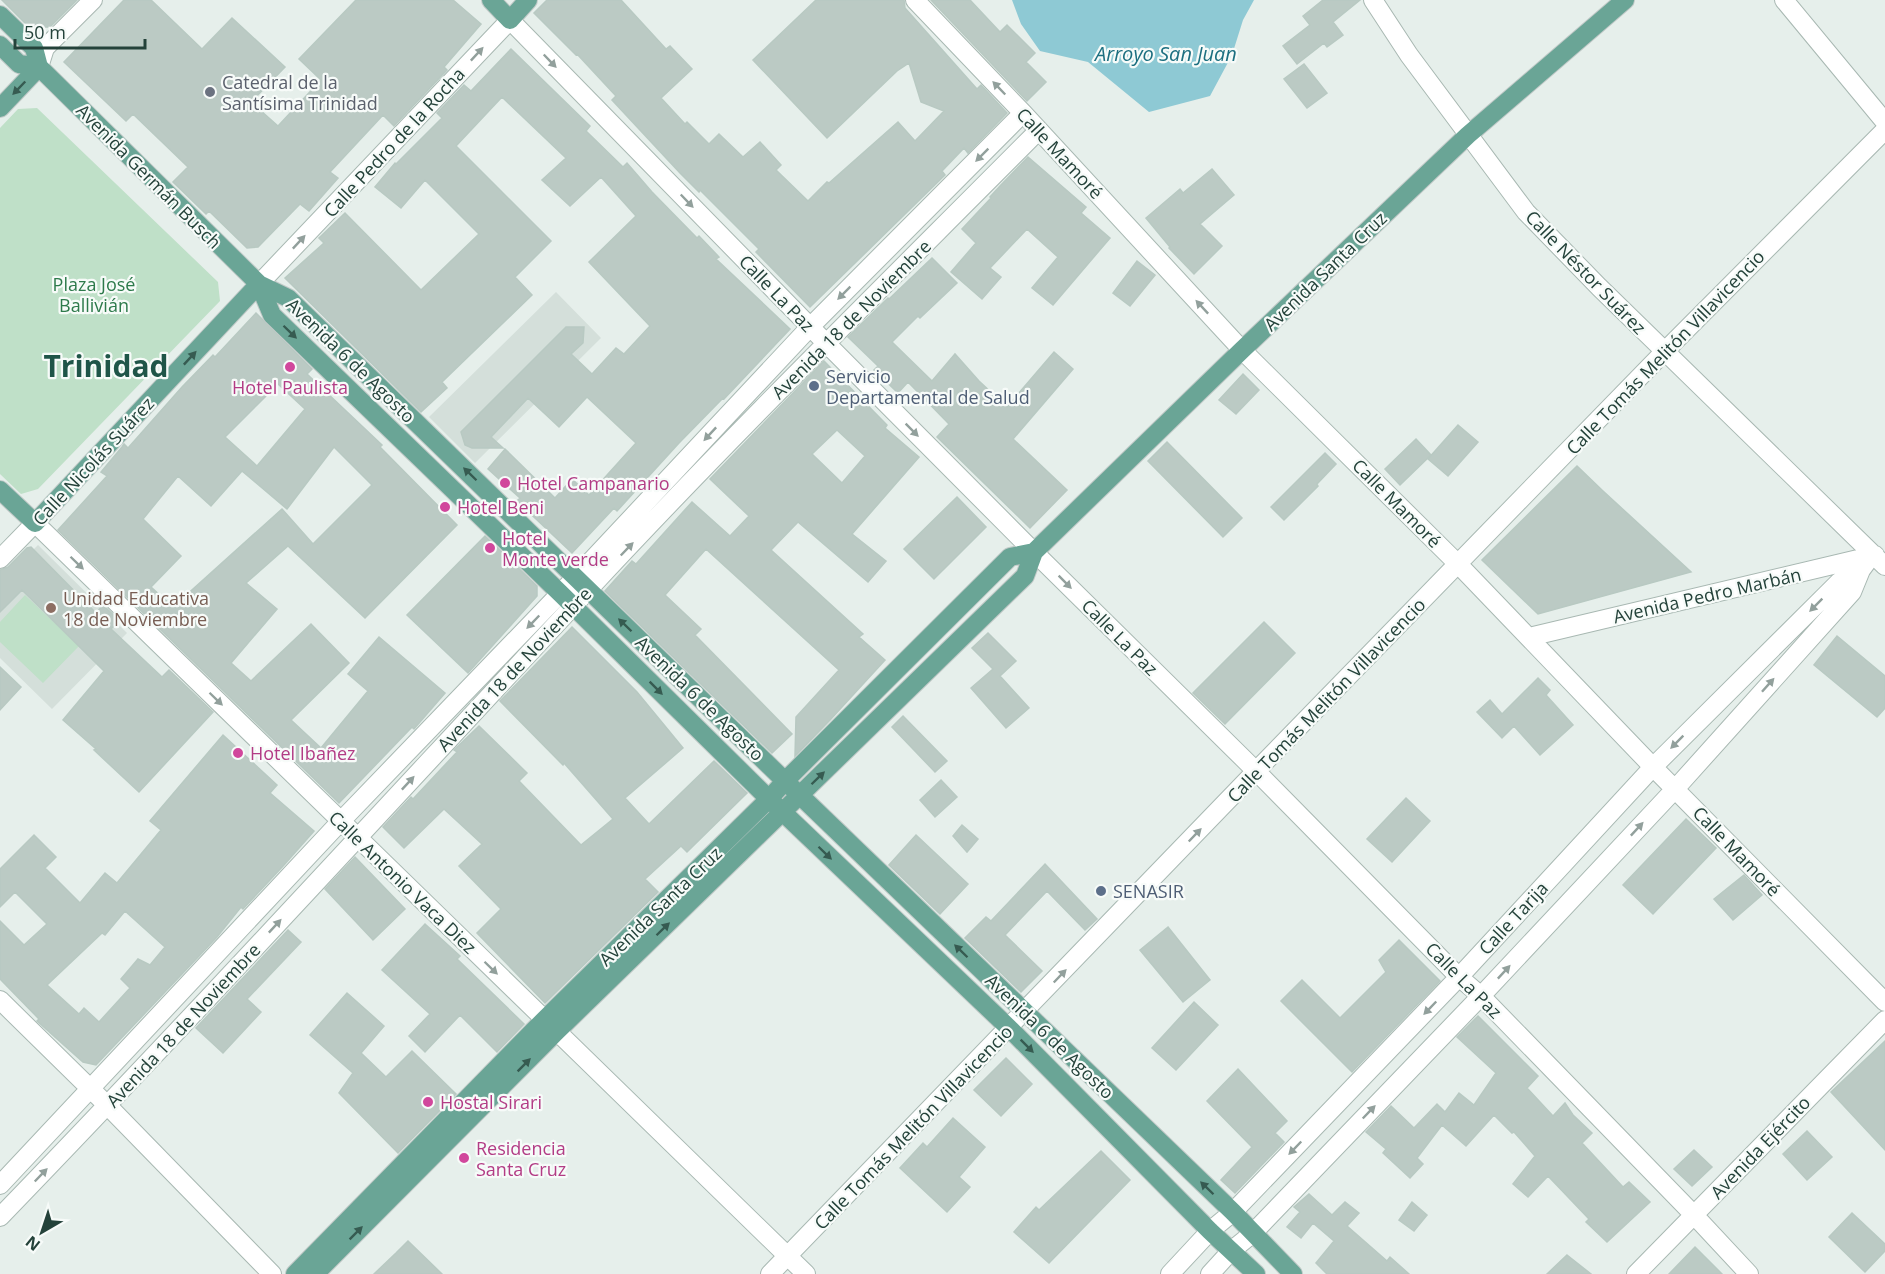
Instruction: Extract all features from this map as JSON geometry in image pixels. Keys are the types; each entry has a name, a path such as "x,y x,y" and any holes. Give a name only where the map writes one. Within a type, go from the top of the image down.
{"main road":[{"name":"Calle La Paz","path":"491,0 510,20"},
{"name":"Calle Pedro de la Rocha","path":"510,20 528,0"},
{"name":"Avenida Santa Cruz","path":"295,1274 550,1026 783,813 1025,576 1034,552 1242,350 1468,135 1625,0"},
{"name":"Avenida Germán Busch","path":"0,15 34,48 39,67 259,284"},
{"name":"Avenida Germán Busch","path":"0,45 20,64 39,67"},
{"path":"0,108 39,67"},
{"name":"Calle Nicolás Suárez","path":"35,523 259,284"},
{"name":"Avenida 6 de Agosto","path":"259,284 288,298 784,781 1233,1212 1293,1274"},
{"name":"Avenida 6 de Agosto","path":"259,284 272,315 560,593 783,813 1009,1028 1210,1232 1256,1274"},
{"name":"Calle Antonio Vaca Diez","path":"0,490 35,523"},
{"name":"Avenida Santa Cruz","path":"315,1274 784,781 1010,557 1034,552"}],"street":[{"path":"39,67 45,48 93,0"},
{"name":"Calle Mamoré","path":"915,0 1039,130 1242,350 1459,565 1653,767 1885,1002"},
{"name":"Calle Néstor Suárez","path":"1373,0 1409,55 1526,212 1876,561"},
{"path":"1784,0 1885,122"},
{"name":"Calle Pedro de la Rocha","path":"259,284 510,20"},
{"name":"Calle La Paz","path":"510,20 810,327 1256,771 1459,977 1481,996 1749,1274"},
{"name":"Avenida 18 de Noviembre","path":"0,1217 108,1106 573,606 582,583 810,327 1023,113"},
{"name":"Avenida 18 de Noviembre","path":"0,1185 341,820 560,593 582,583 1039,130"},
{"name":"Calle Tomás Melitón Villavicencio","path":"770,1274 1664,352 1885,130"},
{"name":"Calle Nicolás Suárez","path":"0,559 35,523"},
{"name":"Calle Antonio Vaca Diez","path":"35,523 806,1274"},
{"name":"Avenida Pedro Marbán","path":"1529,637 1876,561"},
{"name":"Calle Tarija","path":"1170,1274 1210,1232 1233,1212 1459,977 1653,767 1839,582 1876,561"},
{"name":"Calle Tarija","path":"1210,1274 1231,1251 1252,1234 1481,996 1676,788 1852,592 1876,561"},
{"path":"0,1000 108,1106 272,1274"},
{"name":"Avenida Ejército","path":"1636,1274 1885,1020"}],"shaded area":[{"path":"556,292 601,338 475,463 429,417"},
{"name":"Unidad Educativa 18 de Noviembre","path":"38,545 127,633 52,709 0,658 0,583"}],"green space":[{"name":"Plaza José Ballivián","path":"37,108 218,282 220,301 38,489 21,494 0,474 0,128 18,109"},
{"path":"25,595 79,646 43,683 0,642 0,622"}],"water":[{"name":"Arroyo San Juan","path":"1012,0 1254,0 1243,20 1232,55 1210,96 1149,112 1088,62 1040,51 1021,24"}],"building":[{"path":"2,0 77,0 50,27 29,27"},
{"path":"124,0 151,0 202,49 232,18 285,67 251,102 278,126 321,80 299,59 356,0 453,0 481,24 444,67 447,70 394,126 383,115 330,172 338,178 309,211 300,204 258,247 247,248 209,211 206,214 173,182 188,167 133,114 126,121 64,62"},
{"path":"547,0 621,0 666,49 670,46 692,69 661,98 685,124 687,122 709,144 719,134 743,157 760,142 781,165 776,170 808,201 898,122 915,141 944,111 921,102 909,63 897,71 827,138 753,60 816,0 904,0 905,8 977,89 981,85 1007,113 968,153 964,148 942,171 945,175 810,307 756,252 759,249 680,173 612,100 616,96 577,54 534,13"},
{"path":"931,0 970,0 1000,32 1007,25 1035,53 1026,62 1046,82 1027,101"},
{"path":"1323,0 1360,0 1333,22 1343,35 1327,47 1324,43 1297,64 1283,46 1310,25 1303,16"},
{"path":"511,49 590,126 586,131 623,167 627,163 697,238 699,236 719,257 716,259 790,329 679,443 617,511 614,508 572,553 517,501 520,498 488,469 505,449 555,498 572,479 589,495 636,443 587,397 559,427 528,398 491,437 503,448 472,448 465,445 461,432 566,327 584,327 583,343 571,354 592,374 616,348 624,354 650,326 589,262 636,216 601,177 570,206 542,180 566,158 502,97 456,146 551,241 515,277 532,295 442,382 447,388 421,412 285,278 324,243 319,238 345,213 421,290 479,234 425,180 401,208 375,187 395,163 442,118 437,113 464,85 471,91"},
{"path":"1304,64 1327,93 1307,108 1284,79"},
{"path":"1028,157 1086,207 1081,213 1110,238 1053,305 1032,288 1058,257 1027,229 990,268 1001,277 982,299 951,272 976,243 962,229"},
{"path":"1212,169 1234,195 1200,224 1222,246 1194,274 1169,248 1146,218 1180,189 1183,193"},
{"path":"932,258 957,283 892,342 932,381 955,354 1007,407 1054,352 1073,369 1013,439 1067,490 1030,528 937,437 949,424 908,382 898,393 874,370 878,366 848,337"},
{"path":"1137,261 1155,275 1130,306 1113,293"},
{"path":"256,313 312,369 307,374 382,445 380,447 457,525 365,618 288,546 246,583 277,609 231,663 251,681 311,624 349,663 291,720 321,748 368,691 348,674 379,637 445,693 414,729 412,727 339,803 58,530 107,476 101,472 124,444 128,448 182,387 213,355 215,357","holes":["278,384 305,409 257,466 225,437","334,447 372,485 313,544 282,509 173,607 151,587 181,556 143,519 178,476 211,506 242,471 287,509"]},
{"path":"824,361 887,425 885,428 919,457 852,534 886,561 868,582 798,522 771,550 863,634 859,637 885,660 795,756 796,717 839,670 706,549 665,595 701,629 695,635 792,734 772,753 605,591 632,561 636,564 692,502 730,536 749,516 710,479","holes":["837,430 865,456 842,483 812,454"]},
{"path":"1243,374 1259,390 1236,414 1219,400"},
{"path":"1458,425 1478,442 1448,476 1428,459"},
{"path":"1416,439 1431,455 1400,485 1385,469"},
{"path":"1167,442 1242,518 1223,537 1148,461"},
{"path":"1325,453 1336,464 1284,520 1271,507"},
{"path":"1577,466 1691,572 1538,614 1482,560"},
{"path":"957,497 986,527 934,579 904,549"},
{"path":"485,536 537,586 537,596 468,673 407,615"},
{"path":"31,547 96,613 103,605 119,620 111,629 162,677 169,670 213,712 139,792 63,720 104,671 22,590 0,612 0,570 8,567 27,548"},
{"path":"1264,622 1295,653 1225,724 1193,693"},
{"path":"572,627 637,692 683,748 625,798 649,824 714,761 747,793 687,852 681,846 645,879 658,892 545,1003 477,933 501,909 459,866 482,844 444,809 404,848 383,827 411,797 413,799 457,752 454,750 479,726 527,773 519,781 581,845 613,819 564,763 563,765 500,701"},
{"path":"988,633 1016,661 1000,676 1029,708 1006,728 971,688 993,669 972,648"},
{"path":"1837,636 1885,676 1885,708 1877,717 1814,665"},
{"path":"0,667 21,687 0,710"},
{"path":"1538,678 1550,690 1546,695 1573,725 1540,755 1514,726 1502,738 1477,712 1490,700 1502,714"},
{"path":"903,716 947,761 935,772 892,727"},
{"path":"223,735 277,785 270,793 314,831 96,1065 83,1062 37,1021 39,1019 0,979 0,921 24,945 47,924 15,892 0,907 0,869 34,835 56,857 45,868 80,903 105,873 117,883 161,830 150,821","holes":["125,911 165,947 150,965 138,959 121,979 130,988 99,1022 84,1008 79,1014 47,985 102,933 105,935"]},
{"path":"941,780 957,797 935,817 920,800"},
{"path":"1406,798 1430,821 1392,862 1367,839"},
{"path":"1686,819 1716,848 1653,914 1623,885"},
{"path":"962,825 978,839 967,852 953,836"},
{"path":"916,835 968,884 940,914 889,865"},
{"path":"355,857 405,909 373,940 325,889"},
{"path":"1045,864 1097,919 1085,930 1047,891 1005,935 1042,971 1021,992 965,938 986,917 991,921"},
{"path":"1744,875 1762,895 1733,920 1714,899"},
{"path":"425,924 460,956 457,959 524,1024 497,1052 460,1015 425,1052 409,1036 430,1014 382,970"},
{"path":"1168,927 1210,980 1183,1002 1140,950"},
{"path":"288,930 301,942 247,999 261,1012 223,1053 196,1028"},
{"path":"1399,940 1440,981 1352,1072 1281,1001 1302,980 1340,1018 1386,972 1379,960"},
{"path":"347,993 384,1026 361,1053 386,1077 412,1051 456,1094 398,1153 339,1093 353,1073 310,1035"},
{"path":"1194,1002 1218,1025 1176,1070 1152,1048"},
{"path":"1478,1016 1538,1076 1527,1088 1553,1116 1565,1103 1573,1115 1592,1133 1582,1143 1623,1187 1629,1182 1650,1202 1607,1242 1586,1222 1589,1219 1548,1176 1528,1197 1513,1184 1535,1156 1514,1132 1512,1133 1494,1115 1466,1146 1442,1125 1417,1158 1423,1164 1410,1178 1383,1153 1386,1149 1366,1132 1391,1106 1414,1128 1437,1104 1445,1112 1459,1093 1474,1105 1496,1073 1457,1037"},
{"path":"1885,1041 1885,1150 1831,1092"},
{"path":"1006,1058 1032,1084 1001,1116 974,1090"},
{"path":"1238,1069 1287,1121 1275,1133 1284,1142 1235,1193 1221,1180 1252,1147 1207,1101"},
{"path":"953,1118 985,1147 959,1177 970,1187 947,1212 900,1168 923,1143 927,1147"},
{"path":"1807,1131 1832,1157 1807,1180 1783,1154"},
{"path":"1694,1150 1712,1167 1692,1186 1674,1169"},
{"path":"1101,1151 1130,1180 1049,1263 1014,1232 1036,1207 1039,1210"},
{"path":"1309,1194 1332,1215 1345,1202 1359,1213 1347,1226 1387,1261 1390,1257 1409,1274 1327,1274 1316,1263 1334,1241 1313,1223 1301,1238 1287,1227 1300,1212 1294,1207"},
{"path":"1412,1202 1427,1215 1414,1231 1399,1220"},
{"path":"1852,1213 1885,1244 1885,1251 1865,1272 1829,1237"},
{"path":"408,1241 442,1274 374,1274"},
{"path":"1695,1247 1722,1274 1669,1274"},
{"path":"1567,1255 1591,1274 1547,1274"}],"place":[{"name":"Catedral de la Santísima Trinidad","path":"210,92"},
{"name":"Hotel Paulista","path":"290,367"},
{"name":"Servicio Departamental de Salud","path":"814,386"},
{"name":"Hotel Campanario","path":"505,483"},
{"name":"Hotel Beni","path":"445,507"},
{"name":"Hotel Monte verde","path":"490,548"},
{"name":"Unidad Educativa 18 de Noviembre","path":"51,608"},
{"name":"Hotel Ibañez","path":"238,753"},
{"name":"SENASIR","path":"1101,891"},
{"name":"Hostal Sirari","path":"428,1102"},
{"name":"Residencia Santa Cruz","path":"464,1158"}],"district":[{"name":"Trinidad","path":"106,365"}]}
